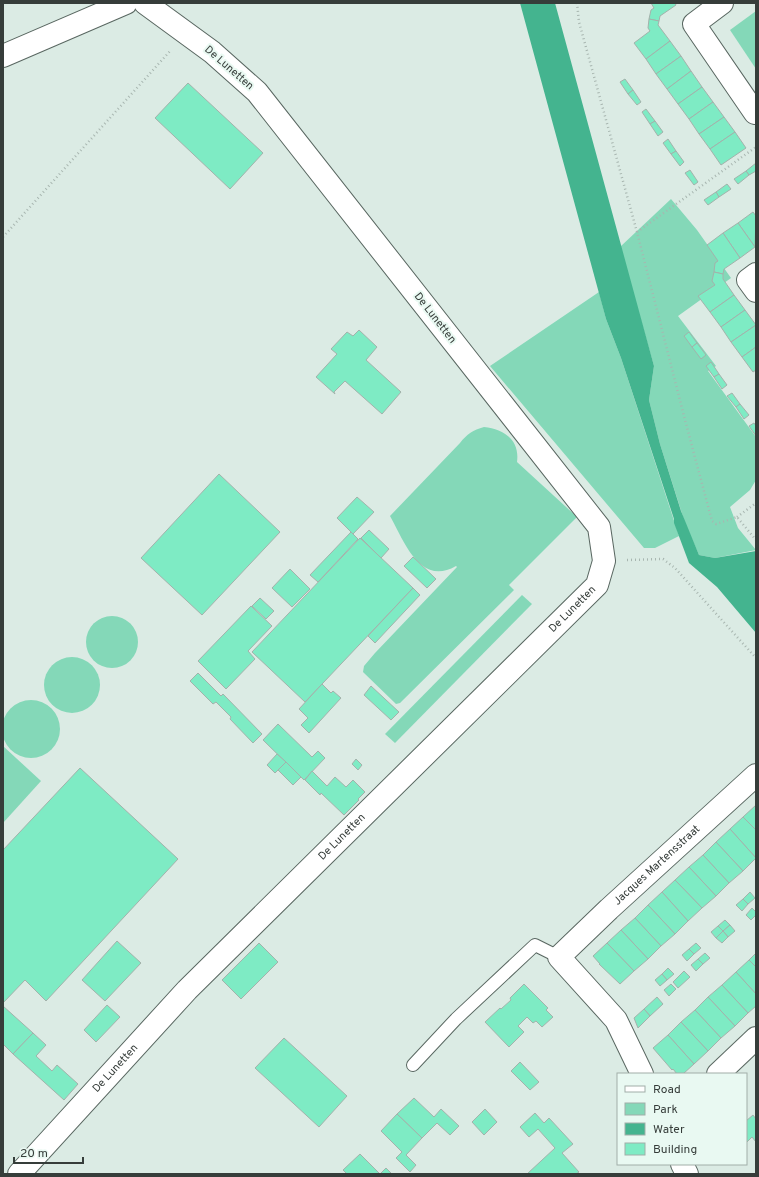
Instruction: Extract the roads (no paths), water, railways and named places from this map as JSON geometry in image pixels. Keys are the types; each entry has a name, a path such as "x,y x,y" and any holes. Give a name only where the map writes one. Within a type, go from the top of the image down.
{"street":[{"path":"3,56 126,3"},
{"name":"De Lunetten","path":"19,1174 187,990 597,585 604,561 599,527 257,92 212,52 145,3"},
{"path":"722,3 694,24 756,112"},
{"path":"756,274 748,280 756,290"},
{"name":"Jacques Martensstraat","path":"559,957 609,909 756,775"},
{"path":"559,957 616,1020 642,1073"},
{"path":"719,1073 756,1038"},
{"path":"682,1165 687,1174"}],"lane":[{"path":"413,1065 456,1020 535,945 559,957"}],"water":[{"path":"520,3 555,3 654,366 649,400 660,444 681,511 699,555 715,558 756,551 756,633 717,587 689,563 674,523 674,519 621,358 606,319"}]}
